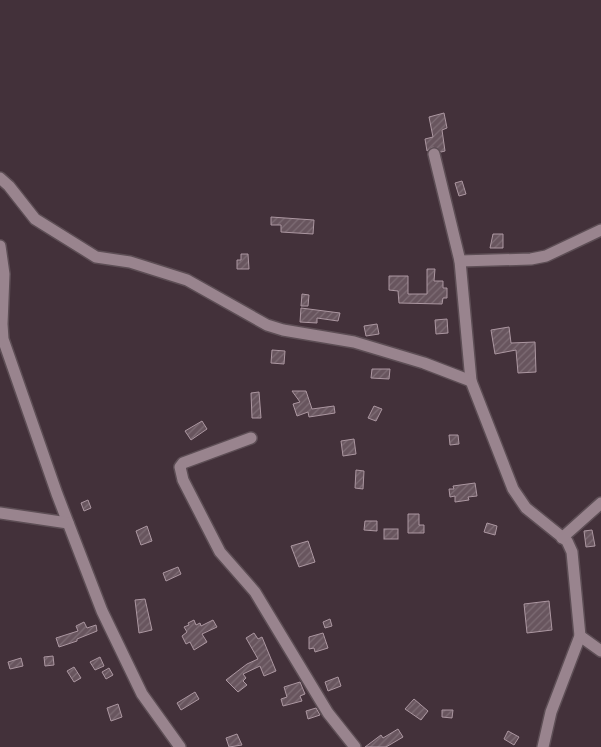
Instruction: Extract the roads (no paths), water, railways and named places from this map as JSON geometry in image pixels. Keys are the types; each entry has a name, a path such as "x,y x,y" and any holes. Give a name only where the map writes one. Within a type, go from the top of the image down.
{"street":[{"path":"434,154 460,261 471,381 513,489 526,508 567,541 572,552 580,636 551,712 543,747"},
{"path":"0,178 9,186 35,219 96,258 130,262 187,280 267,325 283,330 354,342 424,363 471,381"},
{"path":"460,261 531,259 546,256 601,230"},
{"path":"0,246 4,274 3,339 68,523 102,610 142,694 180,747"},
{"path":"252,438 183,463 180,466 183,480 220,552 255,592 328,714 355,747"},
{"path":"562,538 601,503"},
{"path":"0,513 68,523"},
{"path":"580,636 601,651"}]}
